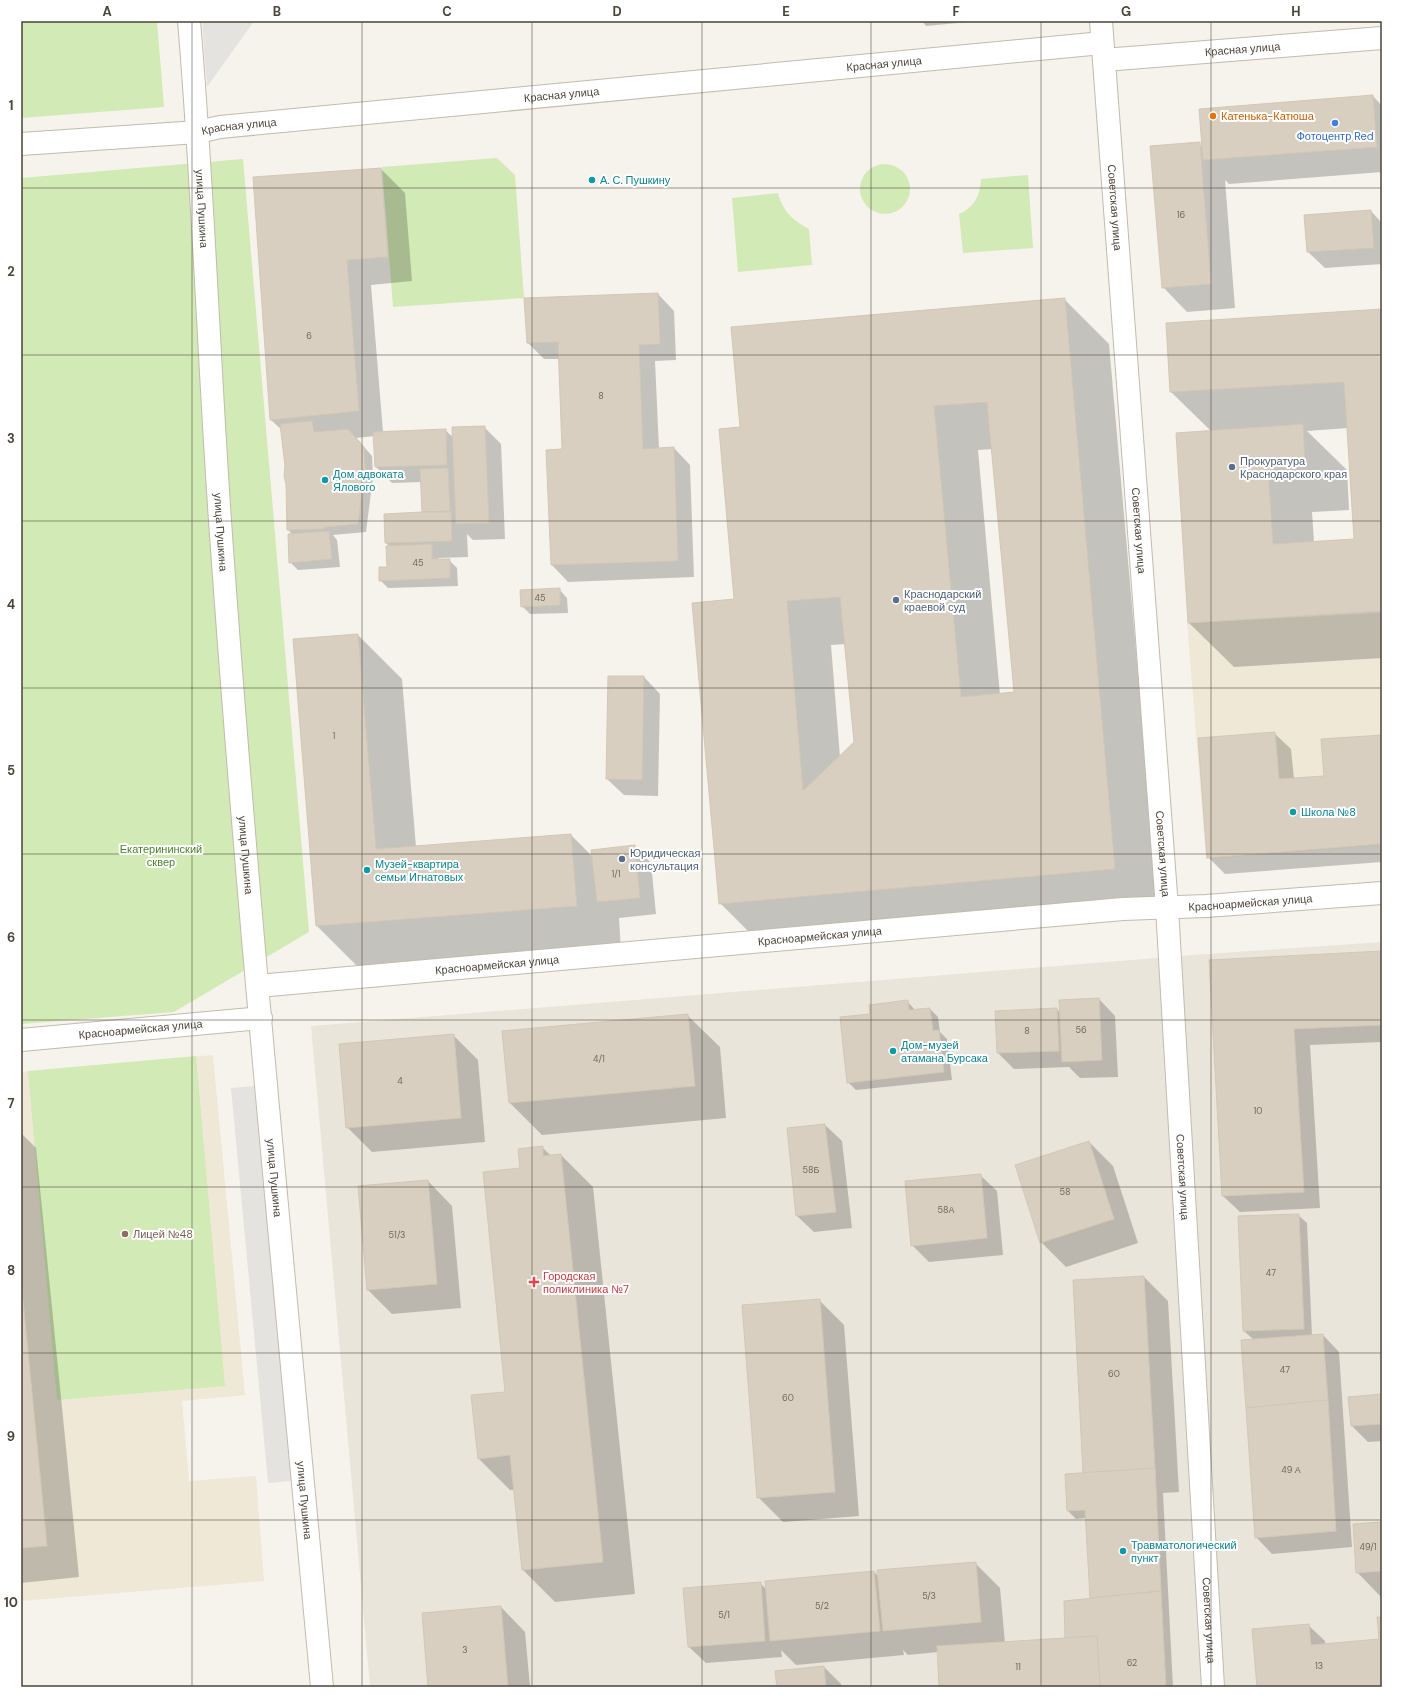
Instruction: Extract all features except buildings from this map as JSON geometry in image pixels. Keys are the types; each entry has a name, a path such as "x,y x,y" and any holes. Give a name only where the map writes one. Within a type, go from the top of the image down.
{"street":[{"name":"улица Пушкина","path":"189,21 198,132 221,547 258,986 322,1687"},
{"name":"Советская улица","path":"1101,21 1167,908 1213,1687"},
{"name":"Красная улица","path":"21,144 198,132 220,127 1103,52 1382,38"},
{"name":"Красноармейская улица","path":"258,986 1123,909 1206,906 1382,893"},
{"name":"Красноармейская улица","path":"21,1040 261,1018"}],"shaded area":[{"path":"202,21 254,21 207,87"},
{"path":"1382,613 1382,845 1206,859 1187,623"},
{"path":"1382,942 1382,1687 370,1687 311,1026 1193,955"},
{"name":"Лицей №48","path":"213,1055 245,1395 182,1401 189,1481 256,1476 264,1581 21,1601 21,1072"},
{"path":"254,1086 292,1481 268,1483 231,1088"}],"green space":[{"path":"21,21 157,21 164,107 21,118"},
{"path":"497,158 515,175 524,298 393,307 382,167"},
{"name":"Екатерининский сквер","path":"243,159 309,932 174,1012 21,1024 21,178"},
{"path":"880,164 890,164 903,171 910,184 910,194 903,207 890,214 880,214 871,210 864,203 860,194 860,184 864,175 871,168"},
{"path":"1028,175 1033,248 963,253 959,214 969,208 976,200 981,179"},
{"path":"778,193 780,200 789,215 809,229 812,265 738,272 732,198"},
{"path":"196,1056 225,1386 57,1400 28,1071"}],"place":[{"name":"Катенька-Катюша","path":"1213,116"},
{"name":"Фотоцентр Red","path":"1335,123"},
{"name":"А. С. Пушкину","path":"592,180"},
{"name":"Прокуратура Краснодарского края","path":"1232,467"},
{"name":"Дом адвоката Ялового","path":"325,480"},
{"name":"Краснодарский краевой суд","path":"896,600"},
{"name":"Школа №8","path":"1293,812"},
{"name":"Юридическая консультация","path":"622,859"},
{"name":"Музей-квартира семьи Игнатовых","path":"367,870"},
{"name":"Дом-музей атамана Бурсака","path":"893,1051"},
{"name":"Лицей №48","path":"125,1234"},
{"name":"Городская поликлиника №7","path":"534,1282"},
{"name":"Травматологический пункт","path":"1123,1551"}]}
